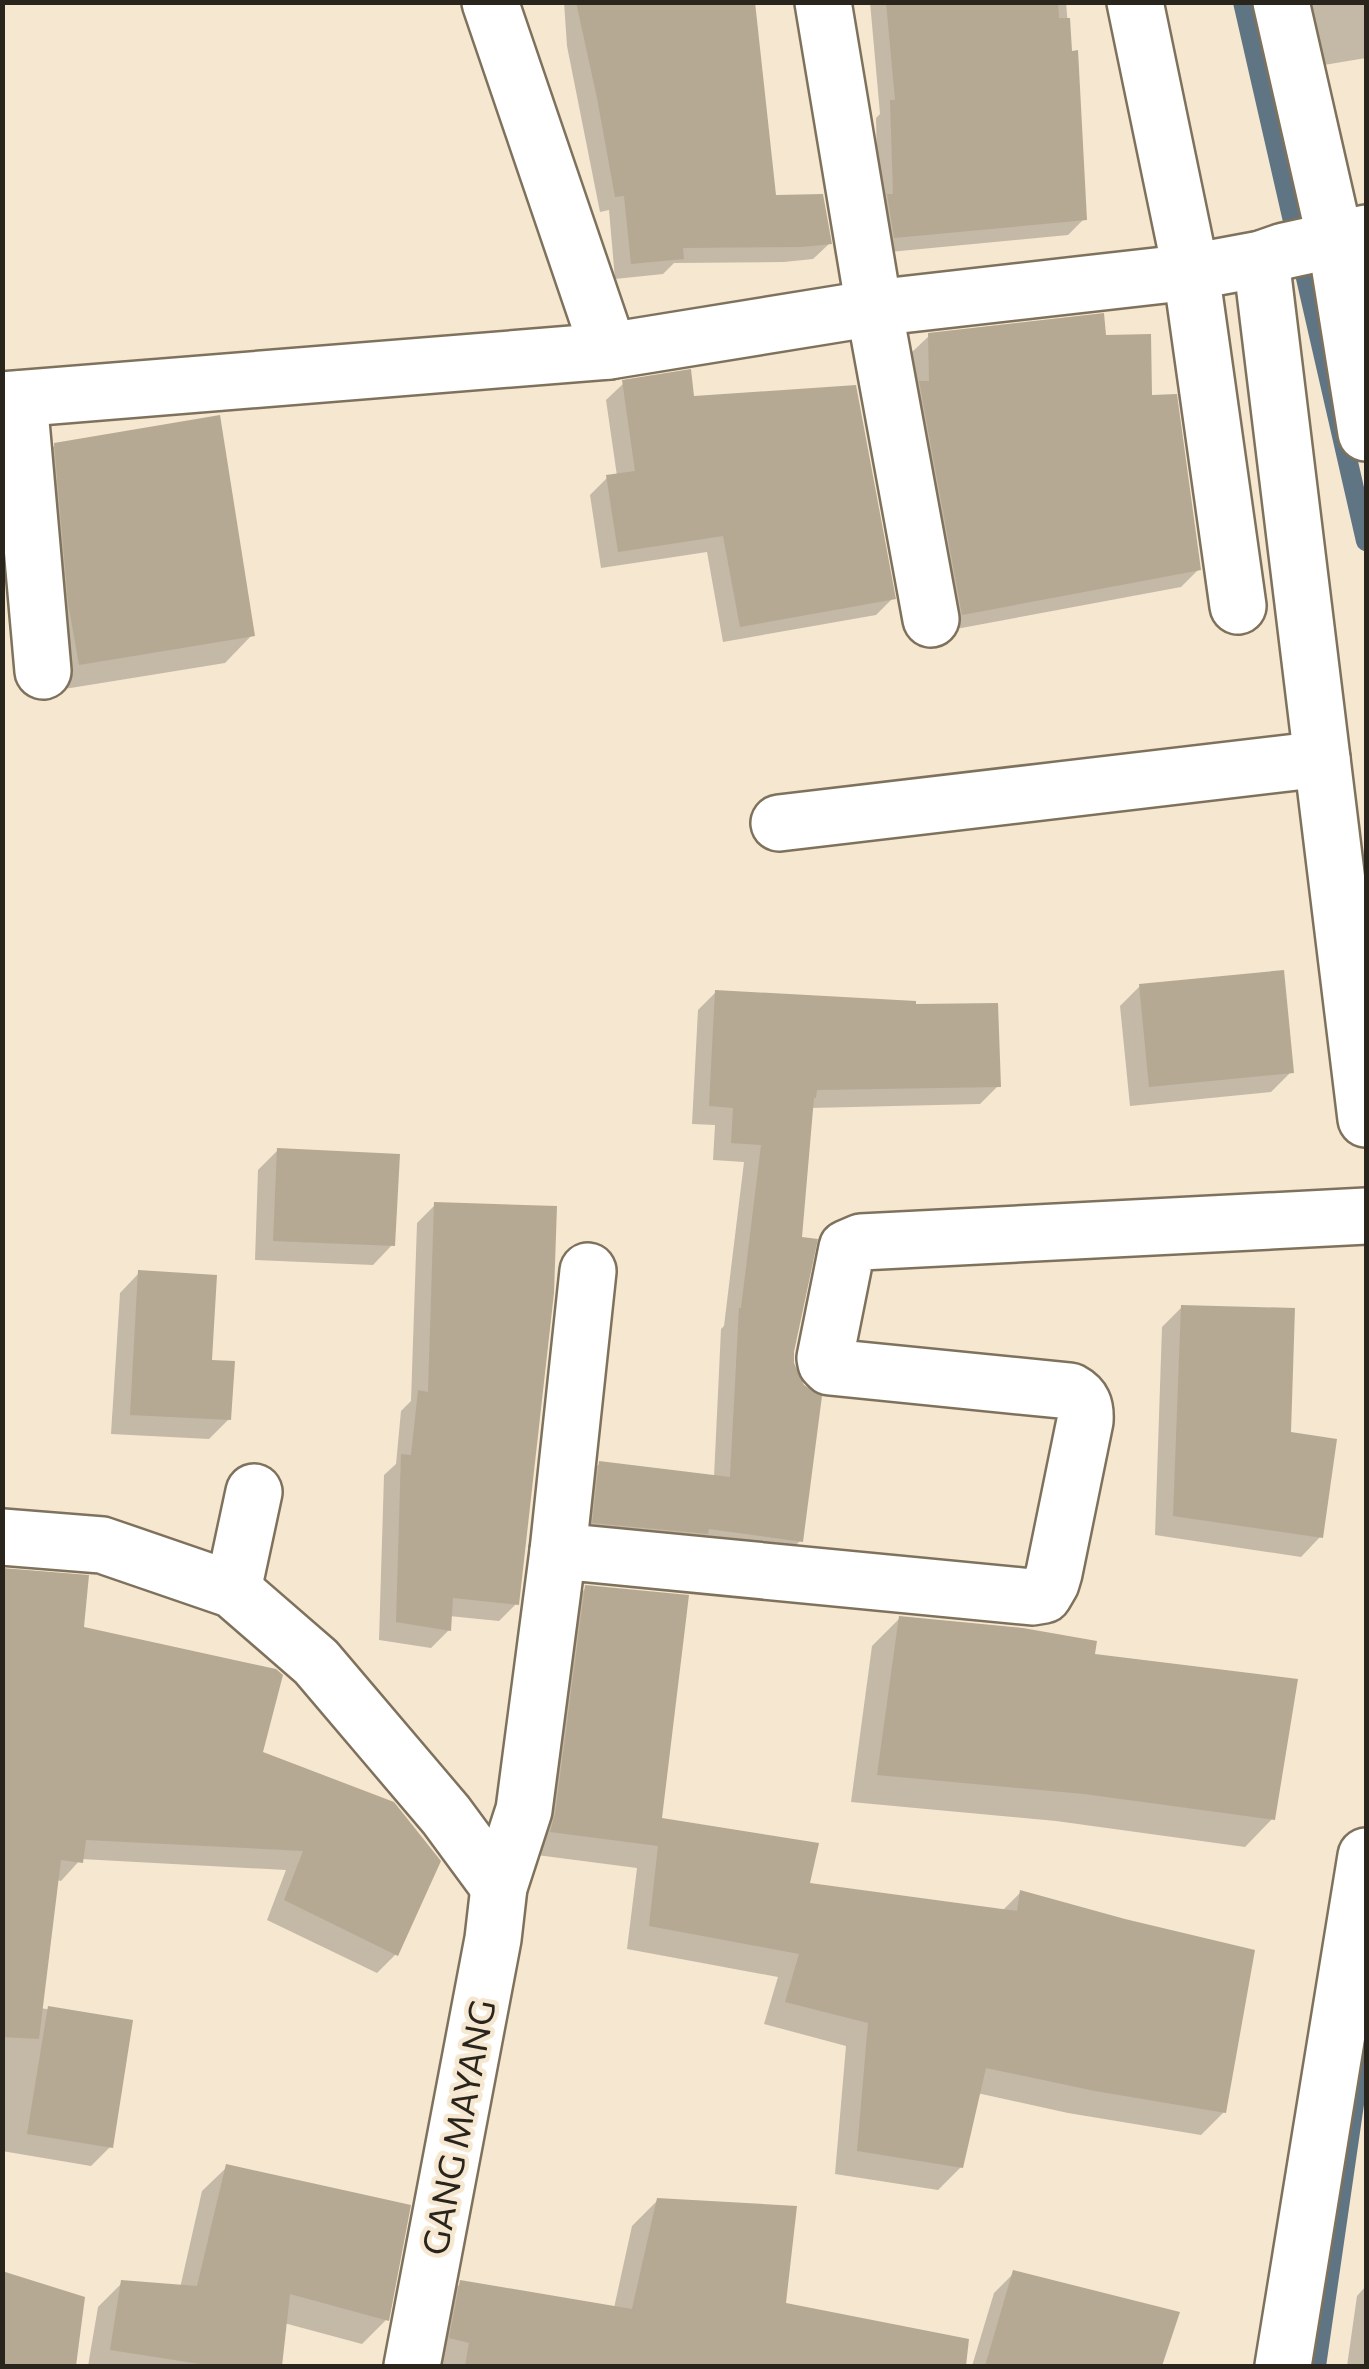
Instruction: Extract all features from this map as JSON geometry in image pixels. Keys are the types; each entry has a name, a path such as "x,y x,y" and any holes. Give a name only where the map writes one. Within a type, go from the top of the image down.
{"street":[{"path":"490,2 609,352"},
{"path":"823,2 931,618"},
{"path":"1135,2 1191,272 1238,606"},
{"path":"1281,2 1312,245 1322,759 1366,1119"},
{"path":"42,671 10,399 609,352 874,308 1191,272 1312,245"},
{"path":"1312,245 1366,433"},
{"path":"779,823 1322,759"},
{"path":"558,1551 1032,1597 1044,1595 1054,1573 1085,1421 1086,1408 1080,1397 1070,1391 828,1366 825,1358 847,1248 861,1242 1366,1216"},
{"name":"GANG MAYANG","path":"412,2366 500,1887 524,1810 558,1551 588,1270"},
{"path":"233,1590 254,1492"},
{"path":"2,1537 102,1545 233,1590 316,1662 446,1815 500,1887"},
{"path":"1283,2366 1366,1856"}],"building":[{"path":"576,2 755,2 776,195 823,194 832,244 683,248 684,259 631,264 624,196 615,197"},
{"path":"886,2 1058,2 1059,18 1070,18 1072,51 1078,50 1087,220 894,238 887,194 893,194 890,100 895,100"},
{"path":"1104,313 1106,335 1151,334 1152,395 1177,394 1201,570 962,615 919,381 929,381 928,333"},
{"path":"691,369 694,396 856,385 896,599 740,627 723,536 618,552 606,475 635,471 622,380"},
{"path":"220,415 255,636 79,665 68,603 54,443"},
{"path":"1284,970 1294,1073 1149,1087 1139,984"},
{"path":"715,990 916,1004 998,1003 1001,1087 817,1090 814,1098 802,1237 818,1239 794,1363 804,1385 822,1396 803,1542 709,1529 708,1534 592,1523 599,1461 730,1477 739,1308 761,1145 731,1143 733,1108 709,1106"},
{"path":"277,1148 400,1154 395,1246 273,1241"},
{"path":"434,1202 557,1206 554,1293 519,1605 453,1598 451,1631 396,1622 401,1454 411,1455 418,1390 428,1392"},
{"path":"138,1270 217,1275 212,1360 235,1361 231,1420 130,1415"},
{"path":"1181,1305 1295,1308 1291,1432 1337,1439 1323,1538 1173,1516"},
{"path":"2,1568 89,1575 84,1627 276,1669 283,1675 263,1752 394,1802 441,1861 398,1956 284,1900 303,1851 86,1840 83,1863 61,1860 39,2039 2,2037"},
{"path":"585,1585 689,1595 662,1818 819,1843 810,1883 1017,1911 1020,1890 1255,1950 1226,2113 986,2068 963,2168 857,2151 868,2023 785,2002 799,1954 649,1926 658,1846 550,1832"},
{"path":"899,1616 1023,1628 1097,1641 1095,1654 1298,1679 1275,1820 1084,1794 877,1775"},
{"path":"48,2006 133,2020 113,2148 27,2134"},
{"path":"226,2164 411,2205 389,2321 290,2294 282,2366 213,2366 110,2350 121,2280 197,2286"},
{"path":"657,2198 797,2206 786,2303 969,2339 966,2366 465,2366 469,2343 449,2338 460,2280 632,2309"},
{"path":"1013,2270 1180,2312 1162,2366 985,2366"},
{"path":"2,2271 85,2297 76,2366 2,2366"}],"waterway":[{"path":"1243,2 1366,541"},
{"path":"1316,2366 1363,2042"}]}
